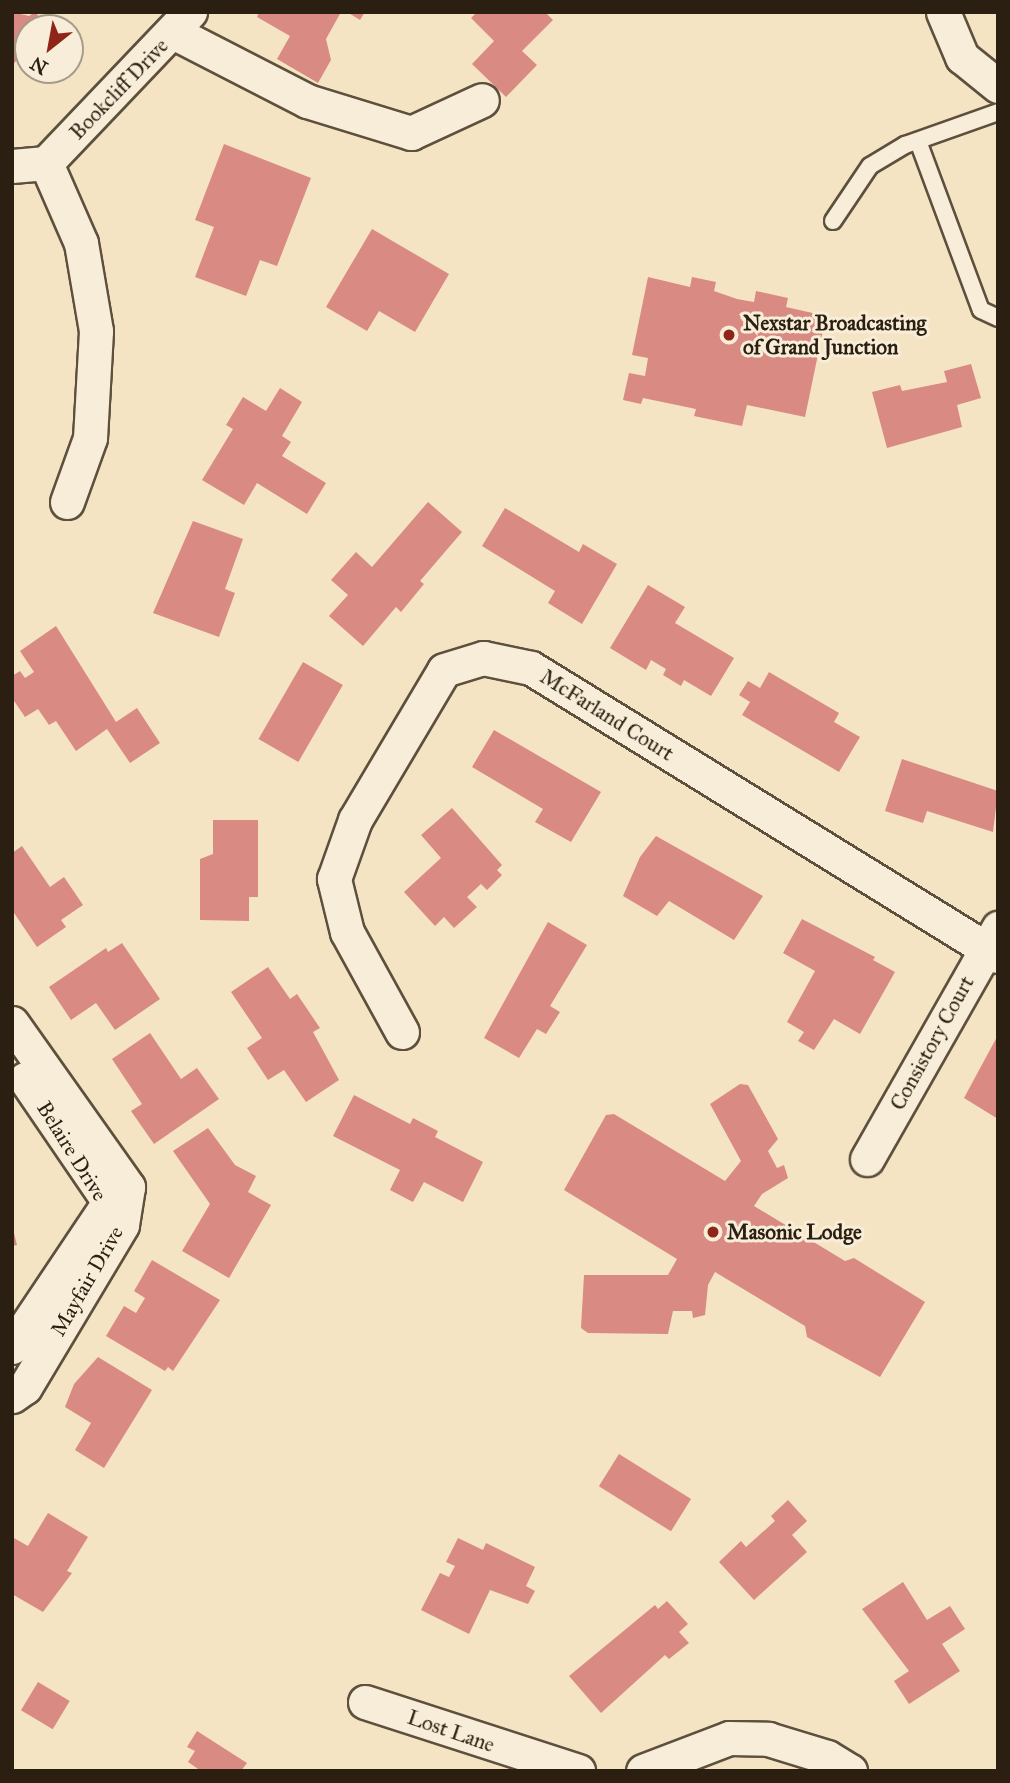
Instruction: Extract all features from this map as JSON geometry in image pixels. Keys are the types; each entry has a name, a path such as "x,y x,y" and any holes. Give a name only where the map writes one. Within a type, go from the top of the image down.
{"street":[{"path":"943,12 962,57 998,86"},
{"path":"181,22 307,102 411,133 482,100"},
{"name":"Bookcliff Drive","path":"46,163 181,22"},
{"path":"12,166 46,163 80,243 96,331 90,438 67,502"},
{"name":"McFarland Court","path":"402,1032 347,932 334,879 355,820 443,670 483,658 531,668 993,945"},
{"name":"Consistory Court","path":"867,1159 993,945"},
{"name":"Mayfair Drive","path":"12,1023 128,1187 122,1226 25,1387 12,1396"},
{"name":"Belaire Drive","path":"12,1060 109,1202 12,1347"},
{"name":"Lost Lane","path":"365,1702 578,1771"},
{"path":"643,1771 729,1738 768,1739 827,1757 850,1771"}],"lane":[{"path":"833,221 870,166 918,141 998,112"},
{"path":"918,141 981,310 998,318"}],"building":[{"path":"12,12 20,14 14,14 12,65"},
{"path":"259,12 341,12 326,39 331,60 318,83 277,59 290,36 257,17"},
{"path":"347,12 365,12 360,20"},
{"path":"477,12 545,12 553,20 522,51 537,65 506,97 472,64 494,41 471,18"},
{"path":"224,144 311,178 277,266 260,260 246,296 195,277 214,227 195,220"},
{"path":"372,229 449,274 415,332 379,311 367,331 326,307"},
{"name":"Nexstar Broadcasting of Grand Junction","path":"648,277 690,287 692,277 716,282 714,291 737,299 754,302 756,291 788,298 786,307 826,316 805,417 747,405 742,426 694,416 696,409 643,398 641,404 623,400 629,373 645,376 648,358 632,355"},
{"path":"971,364 981,398 957,405 962,427 887,448 872,392 900,385 902,391 947,382 944,371"},
{"path":"280,388 302,402 282,436 291,442 282,456 326,483 307,514 257,483 244,505 202,480 233,429 226,425 243,397 266,411"},
{"path":"428,502 462,532 420,581 424,584 401,612 396,607 363,646 329,616 348,595 331,580 356,552 372,567"},
{"path":"505,508 579,552 583,544 617,564 582,624 548,603 555,591 482,546"},
{"path":"193,521 243,539 225,589 235,593 219,637 153,613"},
{"path":"648,585 685,607 675,623 734,658 711,696 684,680 681,686 663,675 666,669 651,660 646,670 610,648"},
{"path":"56,626 116,722 137,708 160,743 130,763 107,729 76,751 56,721 49,725 38,709 25,717 12,698 12,676 20,671 25,678 34,672 20,651"},
{"path":"303,662 343,685 298,762 258,739"},
{"path":"769,672 839,713 834,722 860,737 839,772 742,715 750,702 739,695 748,681 760,688"},
{"path":"494,730 601,792 571,842 535,822 543,809 472,767"},
{"path":"902,759 998,791 993,832 927,811 923,823 885,811"},
{"path":"452,808 502,865 497,870 502,875 487,890 481,884 467,897 477,907 454,928 444,917 435,926 404,892 441,858 421,835"},
{"path":"213,820 258,820 258,897 249,897 249,921 200,920 200,859 213,854"},
{"path":"656,836 763,896 734,940 669,901 657,916 623,896 640,857"},
{"path":"22,846 50,887 64,877 83,905 61,920 66,927 37,947 12,910 12,853"},
{"path":"802,919 875,957 873,960 895,972 860,1034 834,1019 814,1050 798,1041 804,1032 787,1022 815,971 783,953"},
{"path":"548,922 587,945 550,1006 560,1012 546,1034 537,1029 519,1058 484,1038"},
{"path":"122,943 160,999 115,1030 96,1003 71,1020 49,987 106,948 108,952"},
{"path":"268,967 290,999 297,994 320,1028 313,1032 339,1080 306,1102 284,1070 268,1080 247,1048 262,1038 231,992"},
{"path":"150,1033 181,1079 197,1068 219,1099 154,1144 131,1111 142,1104 112,1059"},
{"path":"998,1035 998,1119 964,1098"},
{"name":"Masonic Lodge","path":"740,1084 748,1085 778,1139 768,1151 777,1168 784,1165 788,1178 762,1194 754,1206 845,1261 854,1258 925,1302 880,1377 807,1337 805,1326 715,1272 708,1285 705,1315 693,1318 692,1311 673,1311 668,1334 588,1333 581,1328 584,1275 668,1275 677,1259 564,1190 606,1115 614,1114 725,1181 741,1161 710,1104"},
{"path":"354,1095 410,1124 413,1118 438,1131 435,1137 483,1162 463,1202 424,1182 413,1202 390,1190 400,1170 333,1136"},
{"path":"208,1128 235,1165 256,1176 248,1192 271,1205 229,1278 182,1251 210,1204 173,1151"},
{"path":"12,1225 17,1245 12,1246"},
{"path":"152,1260 220,1300 173,1371 168,1367 165,1371 106,1336 124,1306 136,1313 145,1298 134,1291"},
{"path":"98,1357 152,1390 104,1468 75,1450 91,1423 65,1407 74,1384"},
{"path":"619,1454 691,1499 671,1531 599,1486"},
{"path":"788,1500 807,1521 792,1535 807,1552 754,1600 719,1562 741,1541 746,1547 775,1521 771,1516"},
{"path":"48,1513 88,1537 67,1571 72,1573 43,1612 12,1594 12,1537 28,1546"},
{"path":"458,1538 483,1550 486,1543 535,1567 526,1586 535,1591 528,1604 490,1590 469,1634 421,1610 440,1573 449,1577 455,1566 446,1562"},
{"path":"903,1582 927,1620 950,1606 965,1629 942,1644 960,1671 909,1704 894,1681 909,1671 862,1609"},
{"path":"667,1601 688,1624 679,1632 689,1643 669,1659 665,1655 601,1713 569,1676 655,1605 658,1609"},
{"path":"38,1682 70,1701 53,1729 21,1710"},
{"path":"197,1731 247,1763 241,1771 201,1771 188,1762 195,1751 187,1747"}],"place":[{"name":"Nexstar Broadcasting of Grand Junction","path":"729,335"},
{"name":"Masonic Lodge","path":"713,1232"}]}
